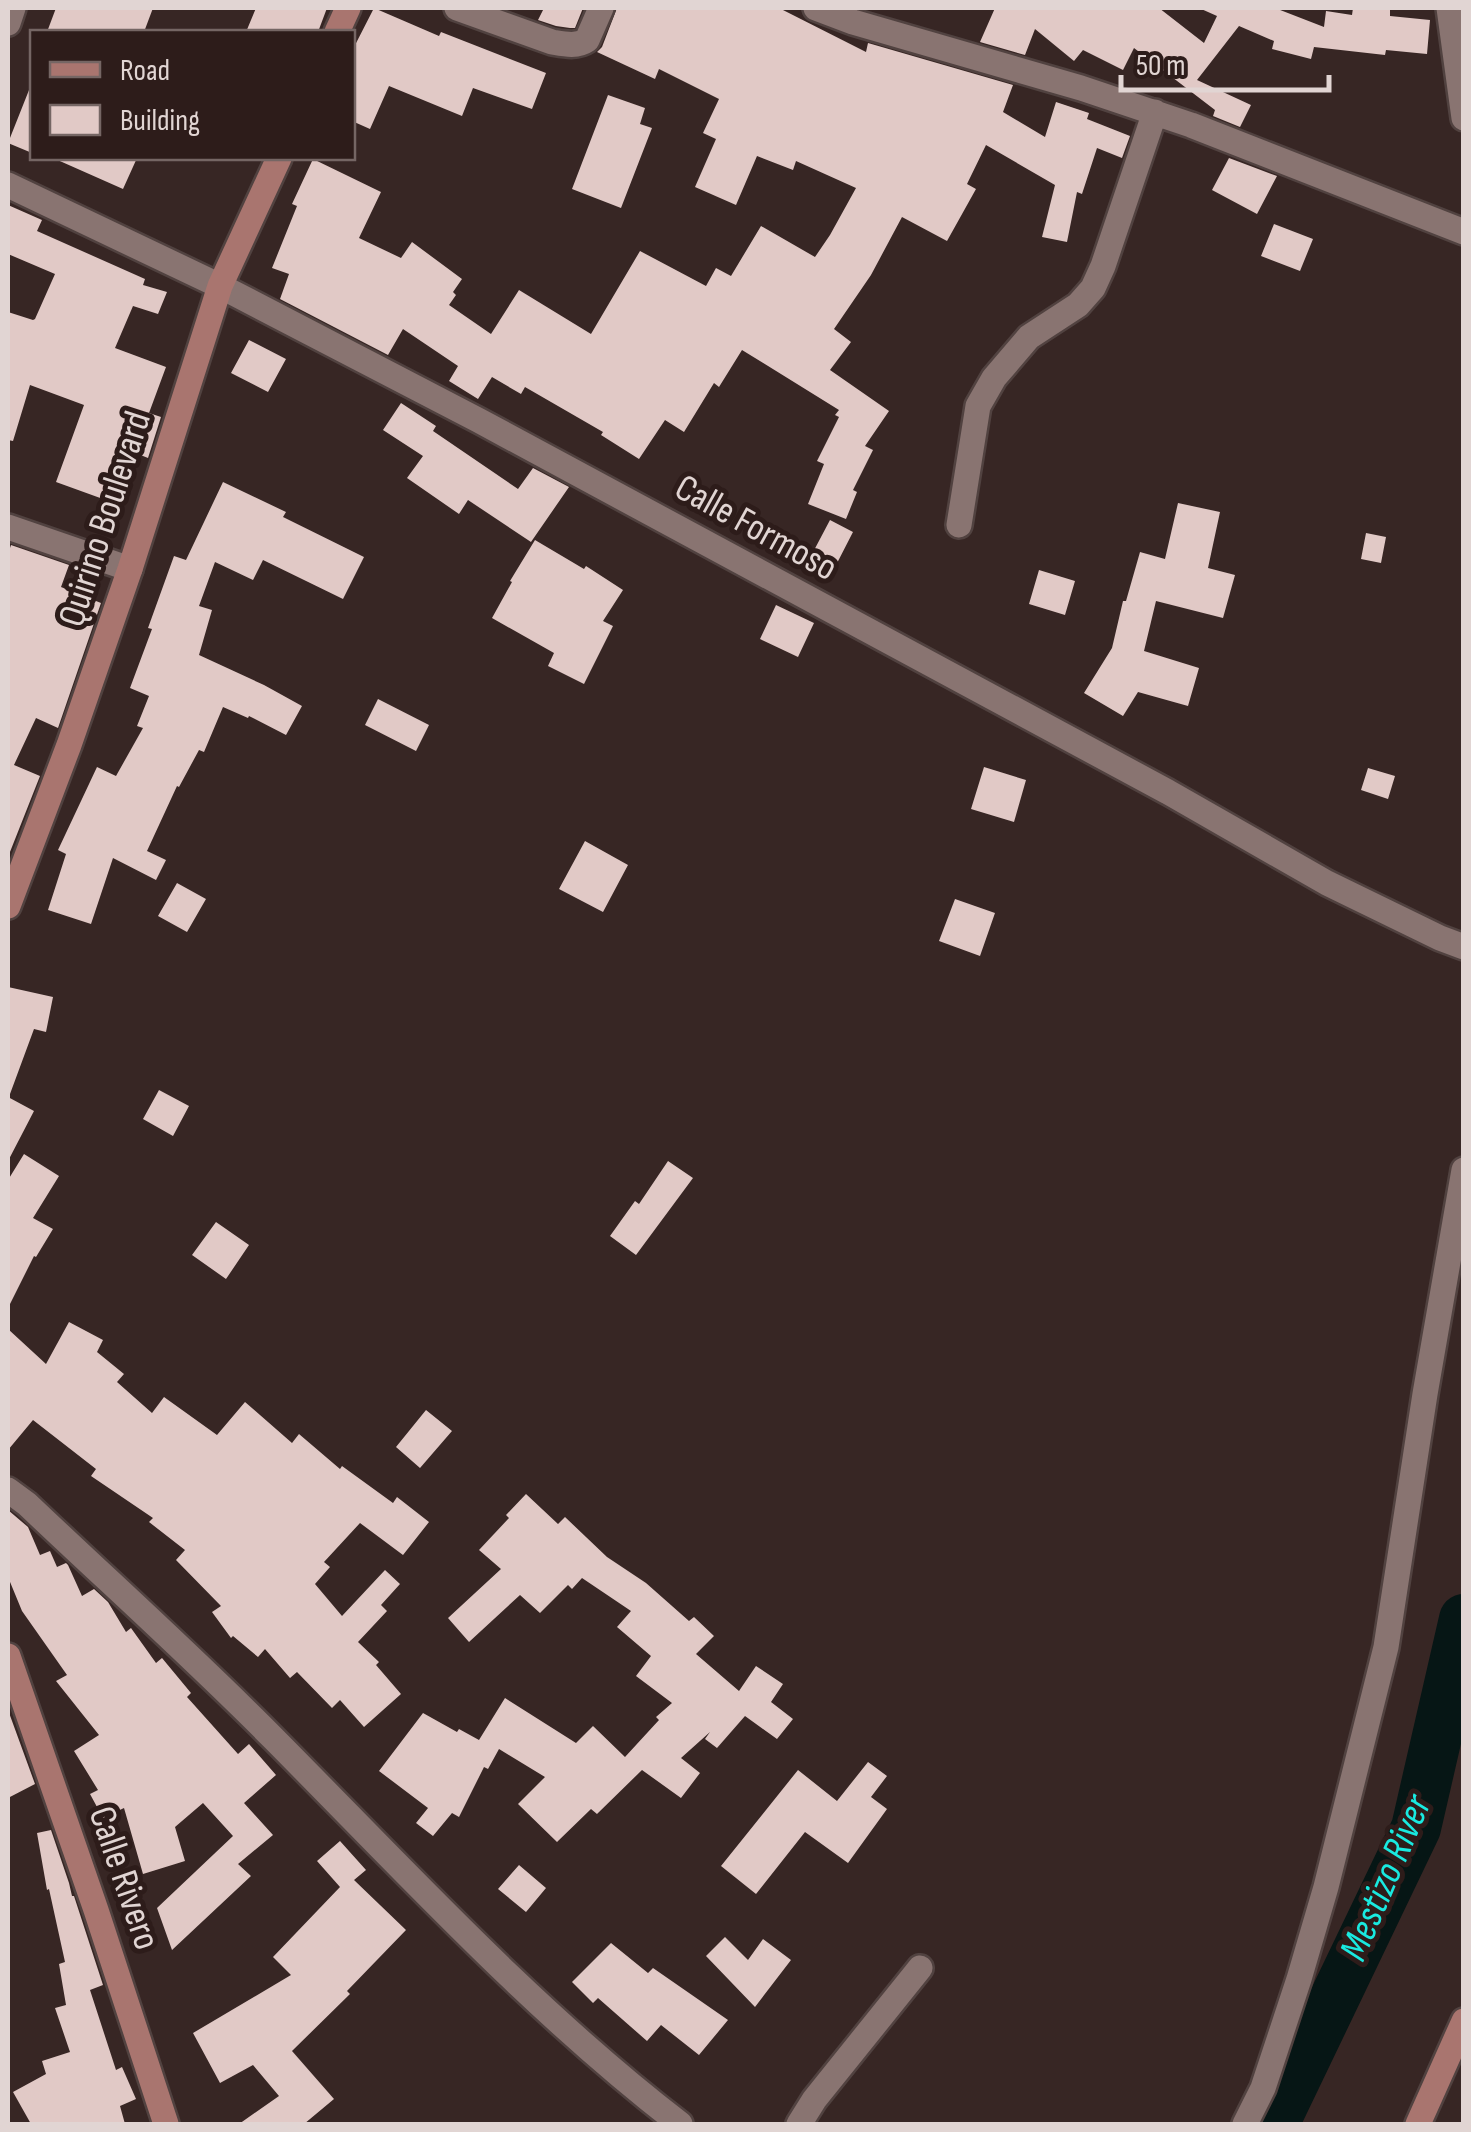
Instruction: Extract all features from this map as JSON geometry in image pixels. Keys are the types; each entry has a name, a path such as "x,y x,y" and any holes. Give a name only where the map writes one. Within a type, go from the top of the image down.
{"main road":[{"name":"Quirino Boulevard","path":"8,906 130,569 220,286 279,160"},
{"name":"Calle Rivero","path":"8,1656 166,2124"},
{"path":"1418,2124 1464,2021"}],"street":[{"path":"8,24 13,8"},
{"path":"458,8 552,42 575,44 587,40 601,8"},
{"path":"816,8 1155,112 1464,232"},
{"path":"1449,8 1464,118"},
{"path":"959,525 978,406 994,378 1029,338 1078,305 1094,288 1155,112"},
{"name":"Calle Formoso","path":"8,185 220,286 494,429 1168,792 1327,883 1464,946"},
{"path":"8,527 130,569"},
{"path":"1245,2124 1263,2088 1326,1886 1386,1648 1464,1170"},
{"path":"8,1490 269,1734 500,1968 628,2084 680,2124"},
{"path":"799,2124 920,1968"}],"building":[{"path":"56,8 153,8 145,30 48,30"},
{"path":"256,8 327,8 319,30 247,30"},
{"path":"374,8 439,36 441,32 546,73 532,109 473,88 462,116 389,86 370,129 355,122 355,45"},
{"path":"544,8 583,8 575,28 570,28 538,20"},
{"path":"617,8 779,8 866,52 868,43 1013,85 1003,112 1045,137 1056,102 1089,113 1087,119 1130,136 1122,158 1097,148 1082,194 1077,192 1067,242 1042,237 1055,185 986,145 967,184 976,189 947,241 902,217 871,275 834,329 851,342 830,370 889,411 865,446 873,450 853,490 857,492 846,519 808,504 824,464 817,461 839,410 742,350 719,387 714,383 684,432 665,420 639,459 601,435 603,432 525,387 521,394 492,377 478,399 449,381 458,366 403,329 388,355 280,299 289,274 272,268 297,206 292,204 313,160 381,192 359,238 401,258 412,242 462,279 449,305 491,334 519,290 591,334 640,251 706,286 716,268 731,276 761,226 815,257 856,188 796,161 793,170 757,156 736,205 695,187 716,139 703,133 719,99 659,69 655,79 597,52"},
{"path":"995,8 1159,8 1204,43 1217,16 1199,8 1275,8 1324,27 1326,11 1352,15 1353,8 1390,10 1390,16 1430,20 1427,54 1386,50 1385,55 1314,47 1311,59 1272,49 1274,41 1239,26 1197,80 1251,105 1240,127 1213,116 1215,110 1134,48 1123,70 1083,50 1074,61 1035,29 1025,55 980,42"},
{"path":"30,88 30,152 8,143"},
{"path":"608,95 645,108 640,124 652,128 621,208 572,189"},
{"path":"1229,158 1277,176 1257,214 1212,190"},
{"path":"58,160 136,160 123,189"},
{"path":"8,205 42,220 37,231 145,279 143,285 167,292 158,314 133,306 115,348 166,367 149,413 161,417 148,458 133,452 114,503 56,482 84,405 30,385 13,441 8,440 8,312 35,319 55,274 8,254"},
{"path":"1274,224 1313,239 1300,271 1261,256"},
{"path":"249,340 286,359 268,392 231,373"},
{"path":"401,403 436,426 433,431 518,489 533,468 569,487 531,542 468,500 459,514 407,478 423,456 383,430"},
{"path":"223,482 286,512 283,517 364,557 343,599 263,560 253,580 215,562 199,606 212,610 199,655 302,706 286,735 223,707 204,752 199,750 177,786 147,851 166,860 156,880 113,858 91,924 48,910 66,854 58,850 97,767 116,776 143,728 137,726 149,696 130,688 152,629 148,628 174,556 186,560"},
{"path":"1178,503 1220,512 1208,568 1235,575 1223,618 1156,601 1144,651 1199,668 1188,706 1138,692 1123,716 1084,693 1112,648 1140,552 1165,559"},
{"path":"830,520 853,532 834,569 811,556"},
{"path":"1366,533 1386,537 1381,563 1361,559"},
{"path":"535,540 623,590 603,621 613,626 584,684 548,666 554,653 492,618"},
{"path":"11,545 69,565 61,587 101,603 58,728 36,718 14,765 40,776 8,857 8,554"},
{"path":"1039,570 1075,581 1065,615 1029,604"},
{"path":"776,605 814,623 798,657 760,639"},
{"path":"378,699 429,725 416,751 365,725"},
{"path":"984,767 1026,780 1014,822 971,809"},
{"path":"1368,768 1395,776 1388,799 1361,790"},
{"path":"585,841 628,865 603,912 559,889"},
{"path":"177,883 206,899 187,932 158,916"},
{"path":"955,899 995,913 980,956 939,941"},
{"path":"8,987 53,997 46,1032 34,1029 10,1094 8,1093"},
{"path":"159,1090 189,1106 173,1136 143,1119"},
{"path":"8,1097 34,1111 8,1161"},
{"path":"24,1154 59,1176 33,1218 53,1229 34,1256 8,1308 8,1180"},
{"path":"668,1161 693,1178 636,1255 610,1236 635,1201 639,1204"},
{"path":"216,1222 249,1245 226,1279 192,1255"},
{"path":"69,1322 103,1340 97,1352 124,1374 117,1382 152,1413 164,1397 217,1435 245,1402 292,1443 299,1434 340,1469 342,1466 393,1503 397,1497 429,1522 403,1555 360,1523 324,1562 330,1567 315,1584 342,1616 385,1570 400,1584 381,1605 387,1611 358,1642 379,1662 376,1665 401,1694 364,1727 340,1700 332,1708 297,1672 290,1678 265,1649 258,1657 231,1638 212,1612 221,1606 176,1560 185,1550 149,1522 153,1518 91,1476 96,1469 33,1420 8,1450 8,1329 46,1364"},
{"path":"426,1410 452,1431 420,1468 396,1447"},
{"path":"526,1494 558,1524 565,1517 607,1557 646,1583 689,1621 694,1617 714,1636 696,1654 739,1691 756,1666 783,1684 771,1702 793,1719 777,1739 745,1716 717,1748 705,1739 710,1732 681,1758 700,1773 681,1798 642,1770 597,1814 591,1809 557,1842 518,1804 545,1777 499,1749 488,1769 484,1767 459,1817 452,1813 433,1836 416,1823 428,1808 379,1771 423,1713 479,1740 505,1698 576,1743 593,1726 625,1757 672,1703 636,1676 651,1656 617,1627 631,1611 582,1578 572,1589 568,1585 540,1613 520,1595 469,1642 448,1618 501,1569 479,1550"},
{"path":"8,1510 28,1527 40,1555 50,1551 57,1567 68,1565 82,1596 94,1589 108,1602 126,1632 131,1628 156,1663 162,1658 191,1693 187,1697 238,1754 249,1744 276,1775 244,1803 273,1835 238,1864 251,1876 172,1950 157,1908 233,1836 203,1803 175,1827 185,1861 143,1874 124,1808 103,1818 90,1794 98,1790 74,1751 99,1735 56,1681 67,1675 22,1611 8,1577"},
{"path":"8,1710 35,1784 8,1798"},
{"path":"868,1762 887,1776 871,1797 887,1809 848,1863 805,1832 756,1894 721,1866 798,1770 837,1801"},
{"path":"51,1830 103,1985 90,1990 116,2070 122,2067 136,2099 120,2106 125,2124 31,2124 13,2092 46,2074 42,2061 70,2052 55,2008 66,2005 59,1964 65,1962 37,1833"},
{"path":"340,1841 366,1870 354,1880 406,1930 347,1991 350,1994 292,2051 334,2099 304,2124 239,2124 279,2096 253,2065 220,2083 193,2033 291,1975 273,1957 340,1887 317,1861"},
{"path":"519,1865 546,1888 526,1912 498,1889"},
{"path":"725,1937 748,1960 763,1939 791,1960 755,2007 706,1956"},
{"path":"611,1943 648,1973 653,1968 728,2020 699,2055 661,2025 647,2041 598,1998 593,2003 572,1982"}],"waterway":[{"name":"Mestizo River","path":"1274,2124 1416,1828 1464,1619"}]}
